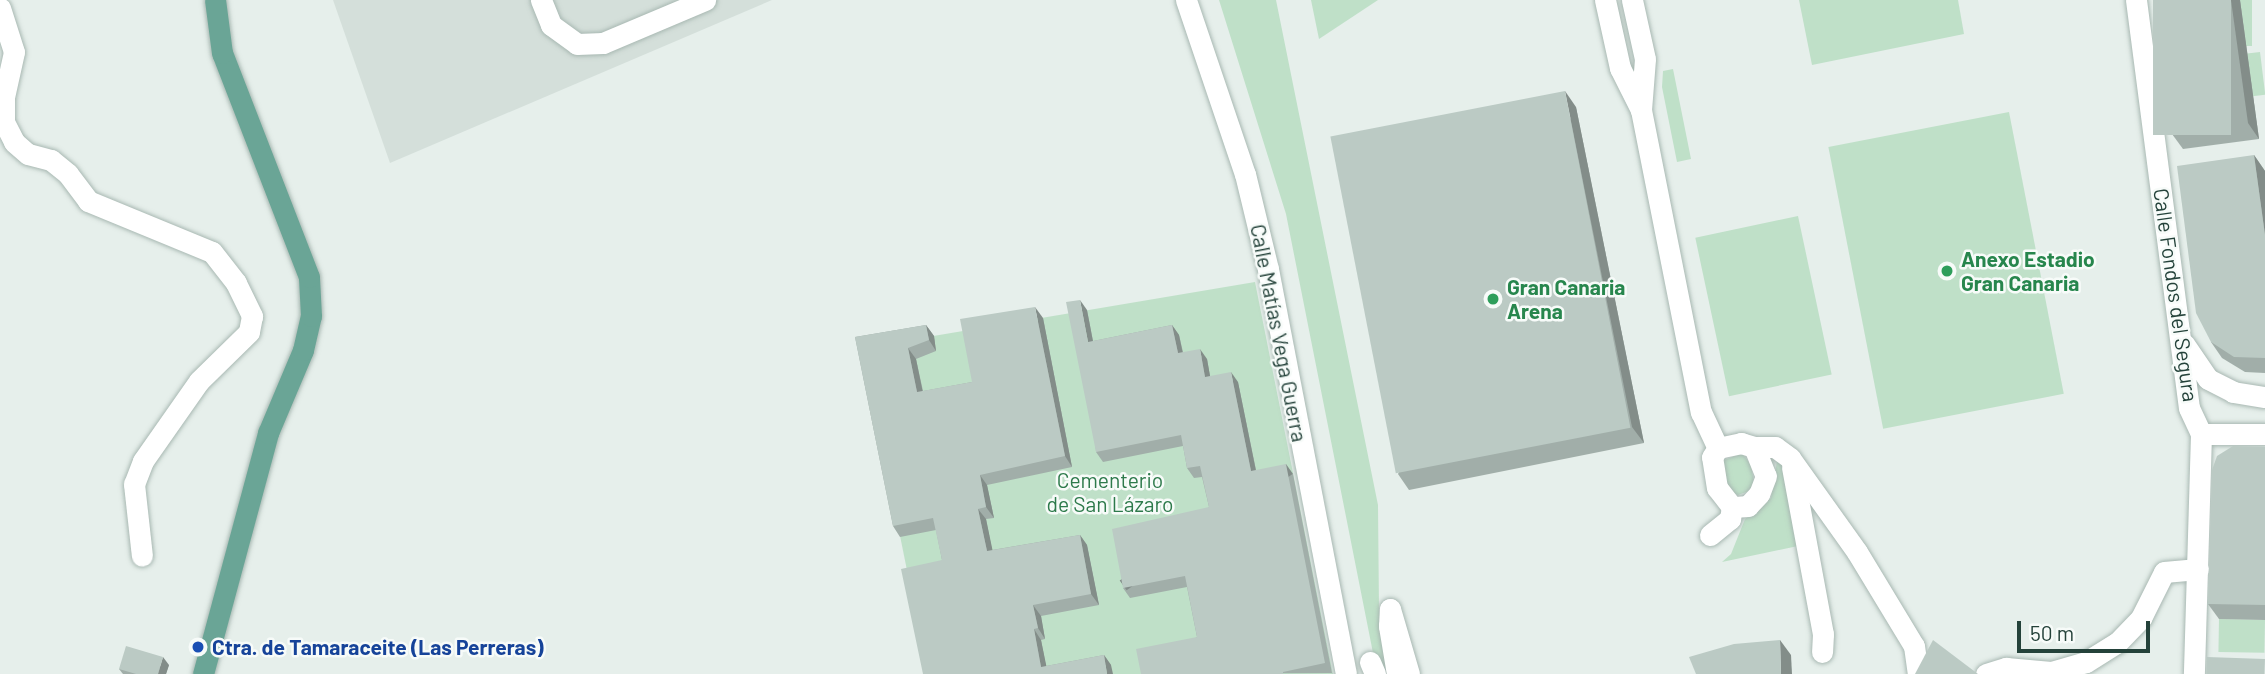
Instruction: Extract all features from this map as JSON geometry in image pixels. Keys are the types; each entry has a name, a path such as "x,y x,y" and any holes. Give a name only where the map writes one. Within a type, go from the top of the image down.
{"main road":[{"path":"203,674 268,433 303,350 311,316 309,277 222,53 215,0"}],"street":[{"path":"541,0 551,25 577,44 603,43 705,0"},
{"name":"Calle Matías Vega Guerra","path":"1186,0 1222,98 1265,256 1346,674"},
{"path":"1605,0 1616,54 1641,110 1701,412 1718,448 1711,471 1723,499 1732,507 1748,506 1759,494 1766,476 1754,447"},
{"path":"1632,0 1652,56 1641,110"},
{"name":"Calle Fondos del Segura","path":"2136,0 2189,408 2202,434 2194,674"},
{"path":"0,8 14,52 4,97 4,122 14,142 28,154 51,160 68,174 88,201 212,252 236,283 252,316 249,332 199,381 144,461 134,484 142,556"},
{"path":"1616,54 1625,61 1652,56"},
{"path":"2182,341 2208,379 2233,392 2265,397"},
{"path":"2202,434 2265,434"},
{"path":"1718,448 1741,443 1754,447 1775,447 1790,458 1857,552 1911,640 1919,657 1918,674"},
{"path":"1790,458 1823,634 1822,652"},
{"path":"1710,535 1730,519 1732,507"},
{"path":"1986,674 2006,668 2051,672 2086,662 2116,643 2141,618 2164,572 2198,569"},
{"path":"1397,674 1390,609 1409,674"}],"shaded area":[{"path":"333,0 772,0 390,163"}],"green space":[{"path":"1219,0 1276,0 1378,505 1379,610 1393,674 1379,674 1375,663 1286,214"},
{"path":"1311,0 1378,0 1319,39"},
{"path":"1799,0 1958,0 1964,34 1812,65"},
{"path":"2238,0 2252,0 2252,46 2238,46"},
{"path":"2260,52 2265,95 2250,97 2245,54"},
{"path":"1673,69 1691,159 1677,162 1662,87 1663,71"},
{"name":"Anexo Estadio Gran Canaria","path":"2009,112 2064,394 1883,429 1828,147"},
{"path":"1798,216 1832,374 1729,396 1695,238"},
{"name":"Cementerio de San Lázaro","path":"1255,282 1333,674 928,674 862,348"},
{"path":"1742,453 1751,465 1754,483 1749,491 1738,495 1728,490 1722,461"},
{"path":"1777,461 1782,462 1798,546 1722,562 1731,554 1745,519 1771,498"},
{"path":"2219,619 2265,620 2264,653 2218,652"}],"building":[{"path":"2153,0 2231,0 2231,135 2153,135"},
{"name":"Gran Canaria Arena","path":"1565,91 1630,428 1396,473 1330,137"},
{"path":"2254,155 2265,235 2265,358 2234,357 2211,342 2196,313 2177,166"},
{"path":"1080,300 1088,342 1172,325 1178,353 1200,349 1205,377 1231,372 1251,471 1286,464 1325,663 1283,674 1141,674 1136,649 1197,637 1185,576 1123,588 1112,529 1209,507 1200,466 1187,468 1181,435 1096,452 1066,302"},
{"path":"1035,307 1065,456 980,475 986,507 978,509 987,551 1080,535 1091,594 1033,605 1041,667 1104,655 1107,674 923,674 901,569 942,560 933,518 893,526 855,337 926,325 929,340 908,348 917,392 972,382 960,319"},
{"path":"2233,446 2265,447 2265,605 2208,604 2212,470 2217,456"},
{"path":"1780,640 1781,674 1696,674 1689,657 1734,644"},
{"path":"1933,640 1978,674 1915,674"},
{"path":"126,646 163,657 158,674 136,674 119,669"},
{"path":"2207,657 2265,659 2264,674 2206,674"}],"place":[{"name":"Anexo Estadio Gran Canaria","path":"1947,271"},
{"name":"Gran Canaria Arena","path":"1493,299"},
{"name":"Ctra. de Tamaraceite (Las Perreras)","path":"198,647"}]}
